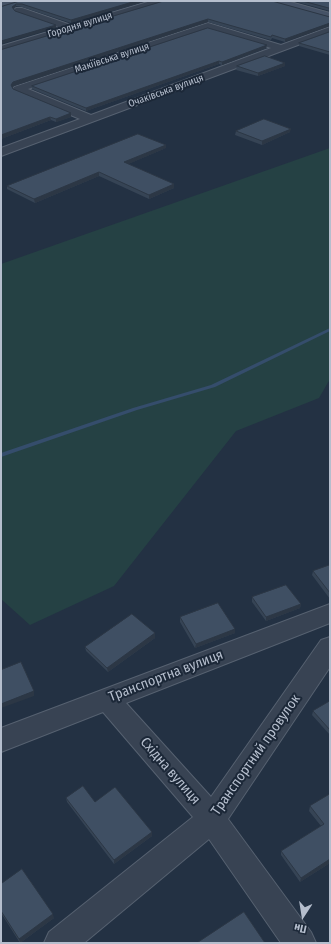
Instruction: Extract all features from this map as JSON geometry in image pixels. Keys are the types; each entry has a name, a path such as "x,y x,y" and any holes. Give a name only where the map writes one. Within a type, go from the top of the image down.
{"street":[{"name":"Городня вулиця","path":"1,48 160,1"},
{"path":"276,1 330,16"},
{"path":"2,5 18,6 70,28"},
{"name":"Макіївська вулиця","path":"91,119 18,89 208,26 281,48"},
{"name":"Очаківська вулиця","path":"1,152 330,30"},
{"name":"Транспортна вулиця","path":"1,740 330,613"},
{"name":"Транспортний провулок","path":"60,943 212,819 330,647"},
{"name":"Східна вулиця","path":"107,699 212,819 300,943"}],"green space":[{"path":"330,148 330,379 319,398 236,431 114,586 30,625 1,599 1,264"}],"building":[{"path":"20,1 136,1 71,20 22,4 16,4 12,7 15,11 56,25 1,41 1,7"},
{"path":"164,1 272,1 330,17 330,23 285,39 272,35 271,37 208,19 13,82 11,85 13,89 71,113 56,119 50,117 1,135 1,50"},
{"path":"303,1 330,1 330,8"},
{"path":"208,28 267,45 222,62 219,61 86,108 32,86"},
{"path":"330,32 330,52 299,43"},
{"path":"265,56 285,63 258,73 237,66"},
{"path":"264,119 291,129 262,141 236,131"},
{"path":"138,134 166,145 124,162 174,184 149,195 99,172 34,199 7,186"},
{"path":"330,565 330,593 313,571"},
{"path":"286,585 301,604 266,617 252,597"},
{"path":"218,603 235,629 196,644 180,617"},
{"path":"132,614 155,633 107,668 85,647"},
{"path":"21,662 34,691 1,704 1,670"},
{"path":"330,701 330,730 313,711"},
{"path":"83,786 95,802 115,787 152,832 114,860 66,798"},
{"path":"330,794 330,859 301,878 281,851 324,824 310,806"},
{"path":"22,869 53,914 19,939 1,911 1,884"},
{"path":"244,912 265,943 197,943"}],"waterway":[{"path":"1,455 135,409 213,386 330,329"}]}
